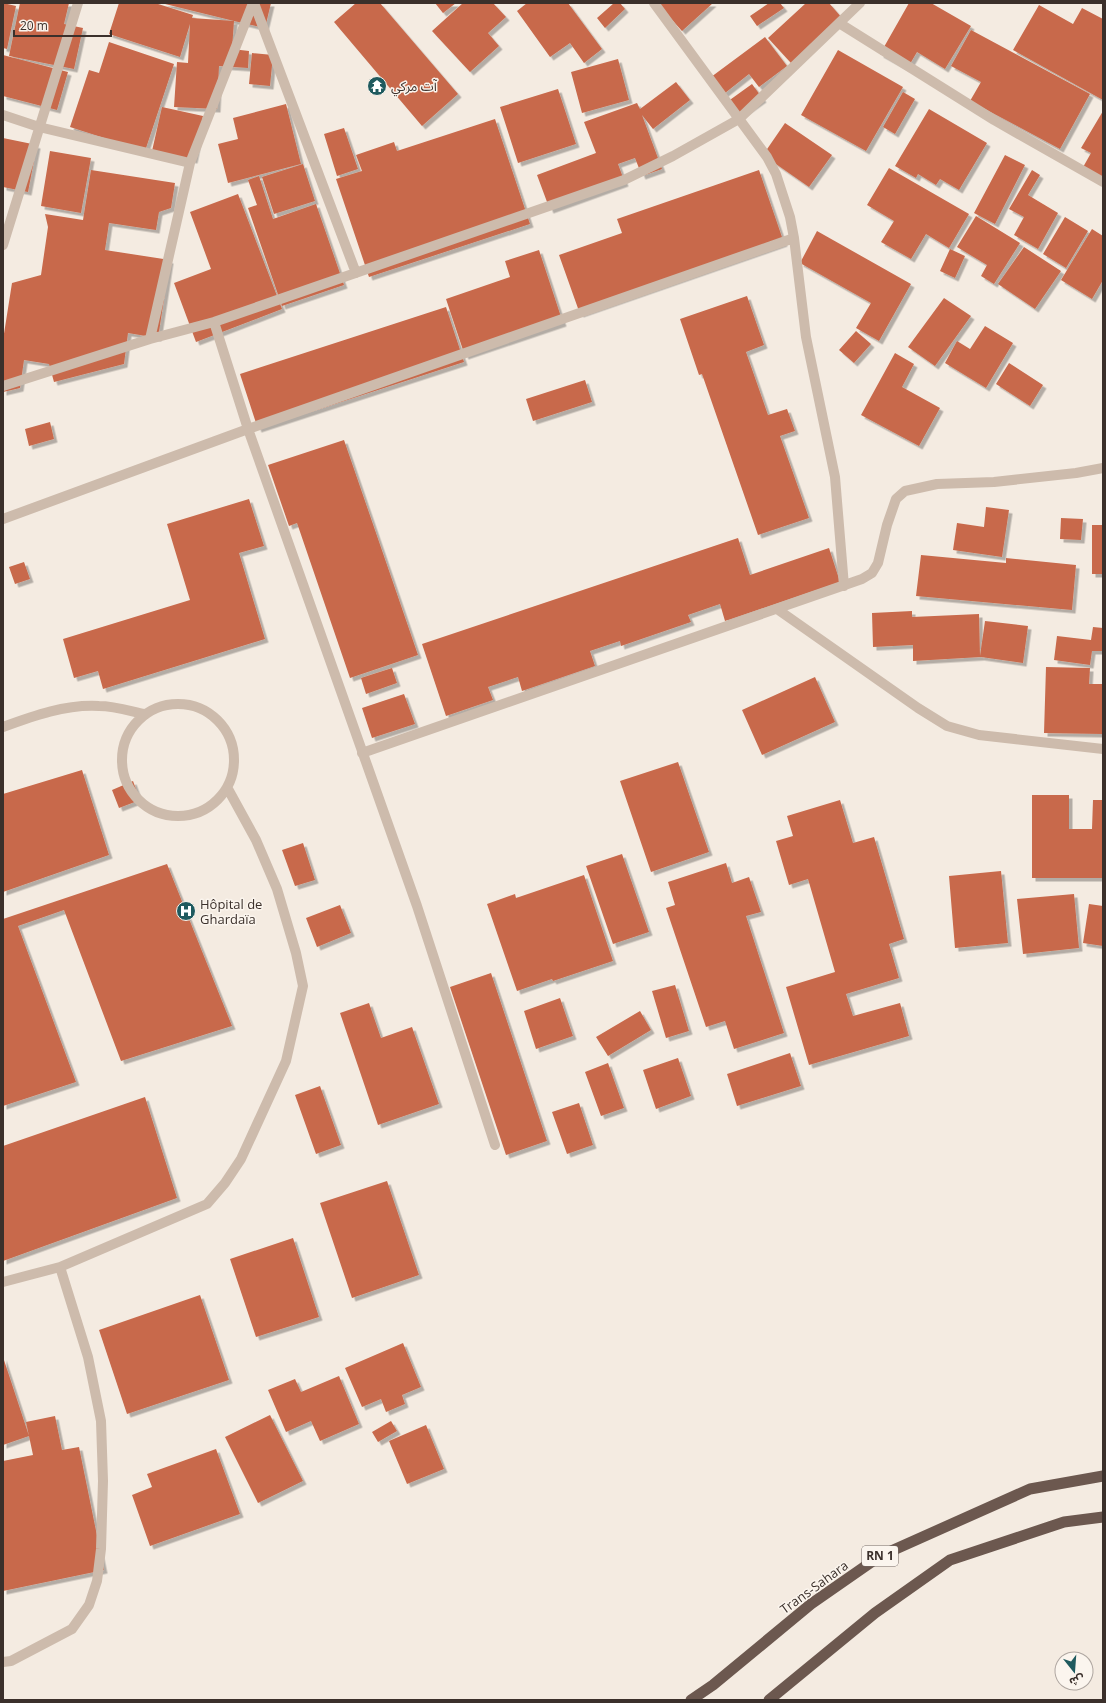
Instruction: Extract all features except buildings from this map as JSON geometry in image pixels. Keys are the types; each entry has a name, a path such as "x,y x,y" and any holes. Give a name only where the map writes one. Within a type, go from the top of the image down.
{"highway":[{"name":"Trans-Sahara","path":"691,1700 713,1685 811,1604 880,1556 1030,1489 1103,1476"},
{"path":"769,1700 875,1613 950,1560 1064,1522 1103,1517"}],"street":[{"path":"3,245 78,3"},
{"path":"150,339 190,163 254,3"},
{"path":"254,3 356,273"},
{"path":"654,3 767,157 776,174 790,217 806,337 835,477 844,586"},
{"path":"3,386 150,339 214,322 624,180 673,156 739,119 860,3"},
{"path":"839,23 994,120 1103,182"},
{"path":"3,114 39,127 190,163"},
{"path":"3,519 248,429 794,238"},
{"path":"214,322 248,429 417,906 495,1145"},
{"path":"362,753 862,580 872,573 878,563 887,525 896,498 905,491 937,484 994,482 1076,473 1103,468"},
{"path":"777,609 918,708 947,726 979,734 1103,749"},
{"path":"180,704 204,710 219,721 231,738 235,753 234,772 228,789 204,812 169,817 154,813 133,796 122,776 122,750 128,734 144,714 158,707 180,704"},
{"path":"3,727 39,714 66,708 99,706 144,714"},
{"path":"3,1282 60,1267 207,1204 225,1183 241,1159 286,1061 303,986 296,953 277,889 256,840 228,789"},
{"path":"3,1662 11,1661 72,1629 89,1605 97,1581 101,1549 103,1481 101,1421 88,1357 60,1267"}],"place":[{"name":"آت مركي","path":"377,86"},
{"name":"Hôpital de Ghardaïa","path":"186,911"}]}
